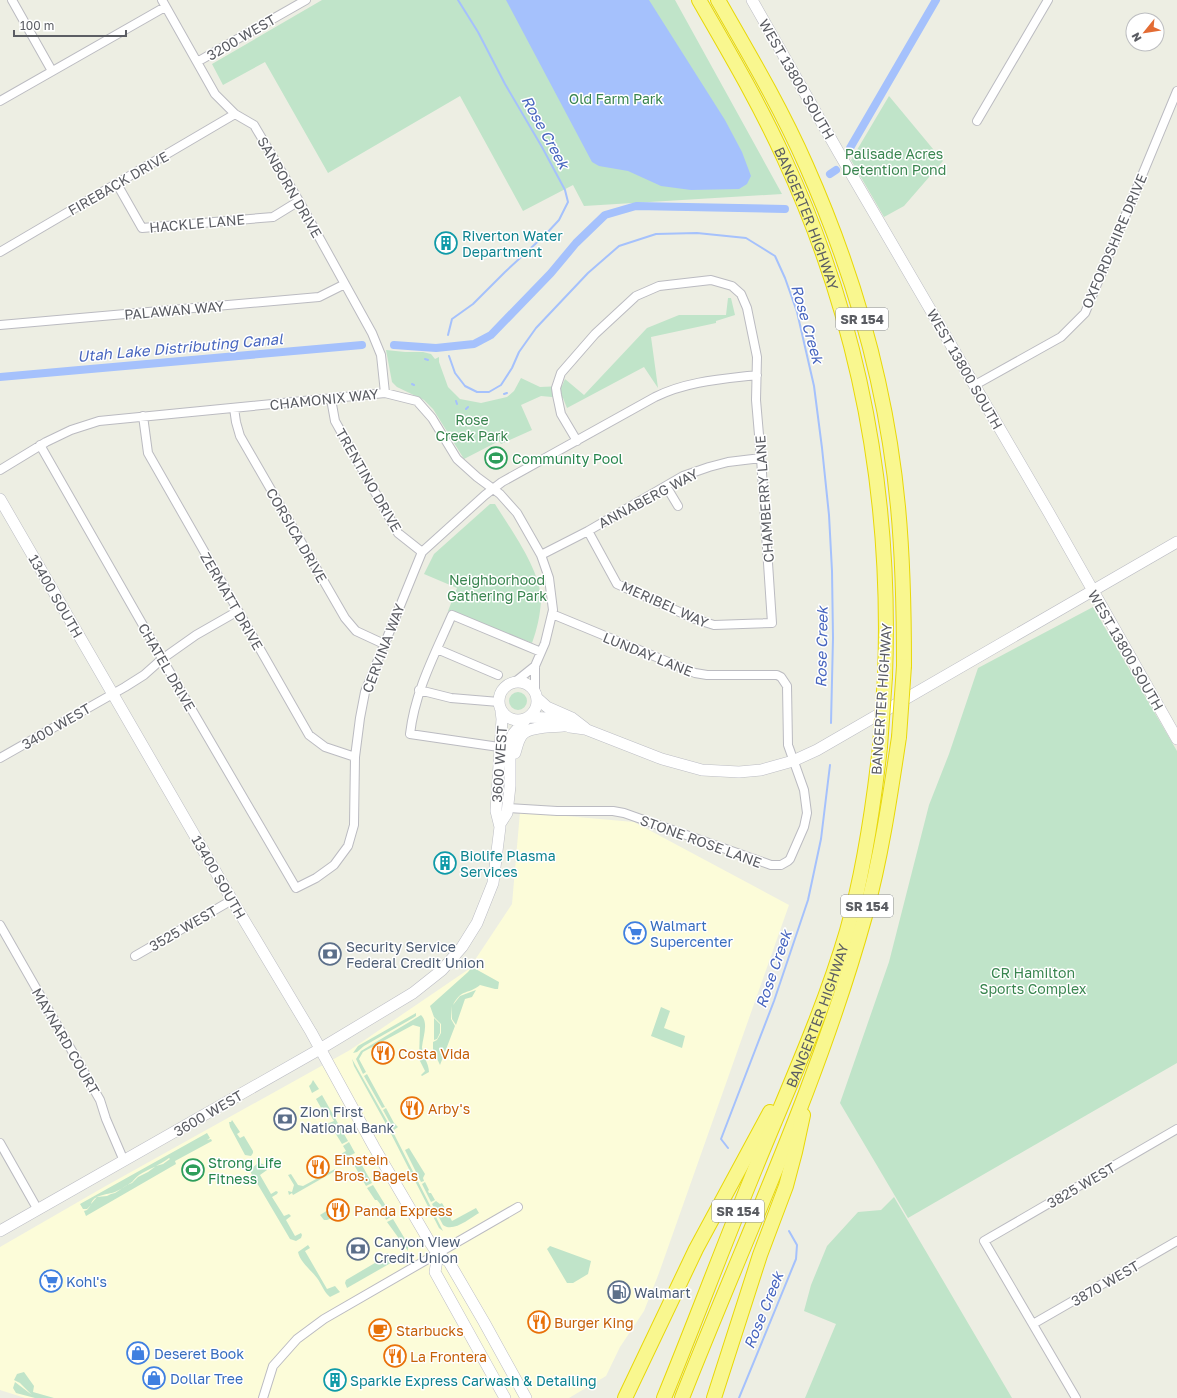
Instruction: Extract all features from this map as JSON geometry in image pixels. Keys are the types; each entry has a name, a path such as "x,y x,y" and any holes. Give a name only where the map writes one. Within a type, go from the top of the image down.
{"highway":[{"name":"BANGERTER HIGHWAY","path":"664,1398 746,1190 815,1025 838,959 858,888 872,816 880,747 885,677 886,596 881,508 864,401 845,322 820,246 784,158 753,95 699,0"},
{"name":"BANGERTER HIGHWAY","path":"682,1398 814,1070 839,1000 866,914 884,830 899,737 904,666 903,575 898,505 886,424 875,368 864,327 838,242 806,164 768,87 718,0"},
{"path":"625,1398 708,1226 815,1025"},
{"path":"714,1398 751,1280 791,1168 814,1070"},
{"path":"616,1398 642,1362"}],"street":[{"path":"12,0 52,71"},
{"name":"3200 WEST","path":"197,62 306,0"},
{"name":"WEST 13800 SOUTH","path":"752,0 1049,513 1177,739"},
{"path":"977,121 1048,0"},
{"path":"0,101 164,3"},
{"name":"SANBORN DRIVE","path":"164,3 215,94 235,114 254,125 299,201 372,334 381,355 385,393"},
{"name":"OXFORDSHIRE DRIVE","path":"975,385 1061,337 1084,313 1177,91"},
{"name":"FIREBACK DRIVE","path":"0,252 235,114"},
{"name":"HACKLE LANE","path":"117,184 142,228 273,217 299,201"},
{"name":"CHAMBERRY LANE","path":"577,441 561,414 556,388 562,373 595,334 636,296 659,286 711,280 732,286 741,294 747,308 757,357 756,400 772,623"},
{"name":"PALAWAN WAY","path":"0,325 319,297 345,284"},
{"name":"CERVINA WAY","path":"296,888 316,878 334,865 348,846 354,825 356,757 360,718 365,692 422,552 492,488 669,390 692,384 757,375"},
{"name":"CHAMONIX WAY","path":"0,470 40,445 71,430 99,421 385,393 417,401 432,418 457,459 500,494 516,513 541,555 549,578 553,610 545,643 535,666 536,695"},
{"name":"TRENTINO DRIVE","path":"331,399 335,421 398,533 422,552"},
{"name":"CORSICA DRIVE","path":"234,408 240,436 345,618 356,631 384,644"},
{"name":"ZERMATT DRIVE","path":"143,416 148,453 309,735 325,747 356,757"},
{"name":"CHATEL DRIVE","path":"40,445 162,659 296,888"},
{"name":"ANNABERG WAY","path":"541,555 588,531 683,476 728,462 761,458"},
{"path":"666,486 678,506"},
{"name":"13400 SOUTH","path":"0,499 320,1049 374,1147 438,1254 450,1262 526,1398"},
{"name":"MERIBEL WAY","path":"588,531 617,584 695,619 714,625 772,623"},
{"path":"585,729 572,718 547,707 530,686 523,682 515,682 504,688 501,693 500,706 509,719 546,718 566,726 585,729 662,759 702,770 739,772 762,770 793,761 817,750 1177,542"},
{"name":"3400 WEST","path":"0,758 144,675 162,659 196,636 238,611"},
{"name":"LUNDAY LANE","path":"552,614 695,673 707,675 771,674 781,677 787,686 788,745 793,761"},
{"path":"500,747 410,734 413,713 419,690 452,615 541,652"},
{"path":"437,649 498,676"},
{"name":"CHAMONIX WAY","path":"515,682 535,666"},
{"path":"419,690 451,698 500,706"},
{"path":"528,718 534,712 537,705 536,695"},
{"name":"3600 WEST","path":"0,1231 320,1049 413,993 442,970 462,947 477,923 493,883 500,824 496,811 502,719 500,706"},
{"name":"3600 WEST","path":"500,824 507,813 508,808 510,786 510,744 513,734 528,718"},
{"path":"510,786 518,743 522,735 533,729 566,726"},
{"name":"STONE ROSE LANE","path":"508,808 557,811 613,811 624,813 754,860 777,866 790,859 804,827 806,817 806,796 793,761"},
{"name":"3525 WEST","path":"135,956 232,900"},
{"name":"MAYNARD COURT","path":"0,924 100,1100 106,1119 124,1161"},
{"name":"3825 WEST","path":"1033,1324 984,1241 1177,1129"},
{"path":"0,1143 38,1210"},
{"path":"263,1398 273,1366 297,1339 324,1319 518,1207"},
{"name":"3870 WEST","path":"1033,1324 1177,1241"},
{"path":"438,1254 435,1272 505,1398"},
{"path":"1033,1324 1076,1398"}],"shaded area":[{"path":"520,812 634,822 789,905 659,1273 644,1311 620,1347 606,1376 569,1398 25,1398 0,1390 0,1247 104,1187 350,1050 469,969 512,904"}],"green space":[{"name":"Old Farm Park","path":"322,0 675,0 782,194 584,206 573,185 523,211 460,96 328,173 265,62 223,85 212,64"},
{"name":"Palisade Acres Detention Pond","path":"889,96 943,161 904,206 884,217 851,160"},
{"name":"Rose Creek Park","path":"728,298 731,298 735,315 716,321 716,323 651,337 658,388 644,367 567,408 563,398 541,396 521,405 532,430 501,444 499,441 464,459 433,409 424,400 397,387 392,382 386,350 423,352 431,354 435,359 439,357 439,362 448,387 460,399 481,403 507,397 514,391 521,378 540,387 562,386 565,379 584,395 647,328 679,315 726,315"},
{"name":"Neighborhood Gathering Park","path":"490,504 495,504 524,551 531,564 540,589 540,612 532,643 448,611 457,588 424,574 434,554"},
{"name":"CR Hamilton Sports Complex","path":"1093,607 1177,751 1177,1063 908,1218 840,1103 889,962 929,805 949,754 978,668"},
{"path":"514,692 522,692 527,697 525,708 522,710 514,710 509,705 509,697"},
{"path":"472,967 499,982 498,989 480,985 459,996 453,1005 460,996 476,990 472,997 465,999 456,1025 452,1019 452,1006 451,1019 455,1026 440,1065 433,1050 433,1042 437,1040 441,1033 441,1024 434,1017 430,1006"},
{"path":"661,1007 670,1011 664,1028 685,1036 682,1048 651,1036"},
{"path":"416,1013 416,1016 413,1018 353,1053 358,1046"},
{"path":"421,1015 425,1022 422,1050 429,1072 422,1076 421,1075 425,1071 419,1059 420,1027 413,1025 363,1052 359,1059 366,1072 363,1074 356,1059 361,1051"},
{"path":"434,1018 440,1024 440,1033 437,1039 434,1040"},
{"path":"352,1059 390,1126 443,1231 439,1228 386,1124 354,1066"},
{"path":"367,1074 385,1107 382,1108 364,1076"},
{"path":"313,1080 319,1089 312,1093 309,1086"},
{"path":"322,1095 348,1141 342,1144 334,1131 329,1133 324,1125 334,1121 328,1111 324,1113 316,1099"},
{"path":"386,1108 394,1123 398,1127 394,1130 383,1110"},
{"path":"232,1120 240,1132 237,1134 240,1138 244,1136 253,1151 251,1156 245,1155 230,1127 229,1122"},
{"path":"207,1133 210,1138 207,1140 211,1139 212,1141 175,1161 176,1164 86,1216 84,1211 87,1210 91,1205 87,1209 83,1209 80,1204","holes":["169,1158 170,1159 163,1164 156,1166","156,1166 138,1177 128,1185 139,1175","123,1188 115,1193 107,1196 97,1197 115,1192"]},
{"path":"349,1142 355,1153 345,1158 341,1155 346,1151 343,1146"},
{"path":"409,1148 425,1174 423,1178 424,1181 421,1182 405,1150"},
{"path":"359,1160 372,1183 366,1186 353,1163"},
{"path":"258,1163 263,1164 267,1170 260,1175 271,1194 276,1191 278,1192 272,1197 284,1216 289,1214 291,1216 286,1220 295,1236 301,1233 302,1235 301,1238 296,1241 290,1239 251,1173 251,1169"},
{"path":"335,1169 335,1171 293,1195 292,1193 289,1195 288,1191 292,1192 294,1185 288,1175 291,1174 298,1185 303,1186"},
{"path":"425,1182 429,1193 431,1193 435,1200 431,1202 422,1184"},
{"path":"373,1185 392,1216 386,1220 381,1205 377,1200 375,1200 367,1188"},
{"path":"894,1197 1012,1398 805,1398 836,1324 804,1311 811,1285 827,1246 858,1212 881,1210"},
{"path":"436,1201 440,1204 442,1203 452,1221 476,1208 479,1213 461,1224 447,1227 443,1225 432,1204"},
{"path":"328,1210 334,1217 324,1220 320,1215"},
{"path":"393,1219 408,1244 408,1251 387,1222"},
{"path":"308,1245 310,1248 305,1251 327,1289 335,1286 340,1292 330,1297 301,1259 298,1252"},
{"path":"550,1246 591,1261 588,1274 573,1283 567,1283 547,1249"},
{"path":"387,1253 396,1260 347,1288 345,1283 346,1280 380,1260"},
{"path":"24,1372 34,1386 33,1392 54,1398 35,1398 16,1393 13,1388 15,1382 32,1395 20,1383 14,1380 17,1374"}],"water":[{"path":"506,0 649,0 725,120 742,152 751,176 747,184 739,189 691,190 661,186 628,171 599,166 592,162"},
{"name":"Community Pool","path":"496,447 505,464 497,469 487,451"}],"waterway":[{"name":"Rose Creek","path":"448,335 452,319 473,304 546,234 559,220 568,202 565,190 542,147 505,84 478,32 458,0"},
{"name":"Utah Lake Distributing Canal","path":"850,148 936,0"},
{"name":"Utah Lake Distributing Canal","path":"830,174 836,170"},
{"name":"Utah Lake Distributing Canal","path":"394,345 436,348 474,344 491,335 551,273 576,243 605,215 636,206 785,209"},
{"name":"Rose Creek","path":"449,356 455,373 465,386 477,392 489,392 501,385 512,368 519,352 536,328 588,273 619,246 656,234 697,233 746,238 775,256 785,278 797,312 814,386 822,448 829,515 832,571 833,638 831,723"},
{"name":"Utah Lake Distributing Canal","path":"0,377 362,345"},
{"name":"Rose Creek","path":"728,1148 721,1139 774,1001 808,900 821,839 830,765"},
{"name":"Rose Creek","path":"739,1398 796,1259 797,1245 789,1231"}],"place":[{"name":"Riverton Water Department","path":"446,243"},
{"name":"Community Pool","path":"496,458"},
{"name":"Biolife Plasma Services","path":"445,863"},
{"name":"Walmart Supercenter","path":"635,933"},
{"name":"Security Service Federal Credit Union","path":"330,954"},
{"name":"Costa Vida","path":"383,1053"},
{"name":"Arby's","path":"412,1108"},
{"name":"Zion First National Bank","path":"285,1119"},
{"name":"Einstein Bros. Bagels","path":"318,1167"},
{"name":"Strong Life Fitness","path":"193,1170"},
{"name":"Panda Express","path":"338,1210"},
{"name":"Canyon View Credit Union","path":"358,1249"},
{"name":"Kohl's","path":"51,1281"},
{"name":"Walmart","path":"619,1292"},
{"name":"Burger King","path":"539,1322"},
{"name":"Starbucks","path":"380,1330"},
{"name":"Deseret Book","path":"138,1353"},
{"name":"La Frontera","path":"395,1356"},
{"name":"Dollar Tree","path":"154,1378"},
{"name":"Sparkle Express Carwash & Detailing","path":"335,1380"}]}
